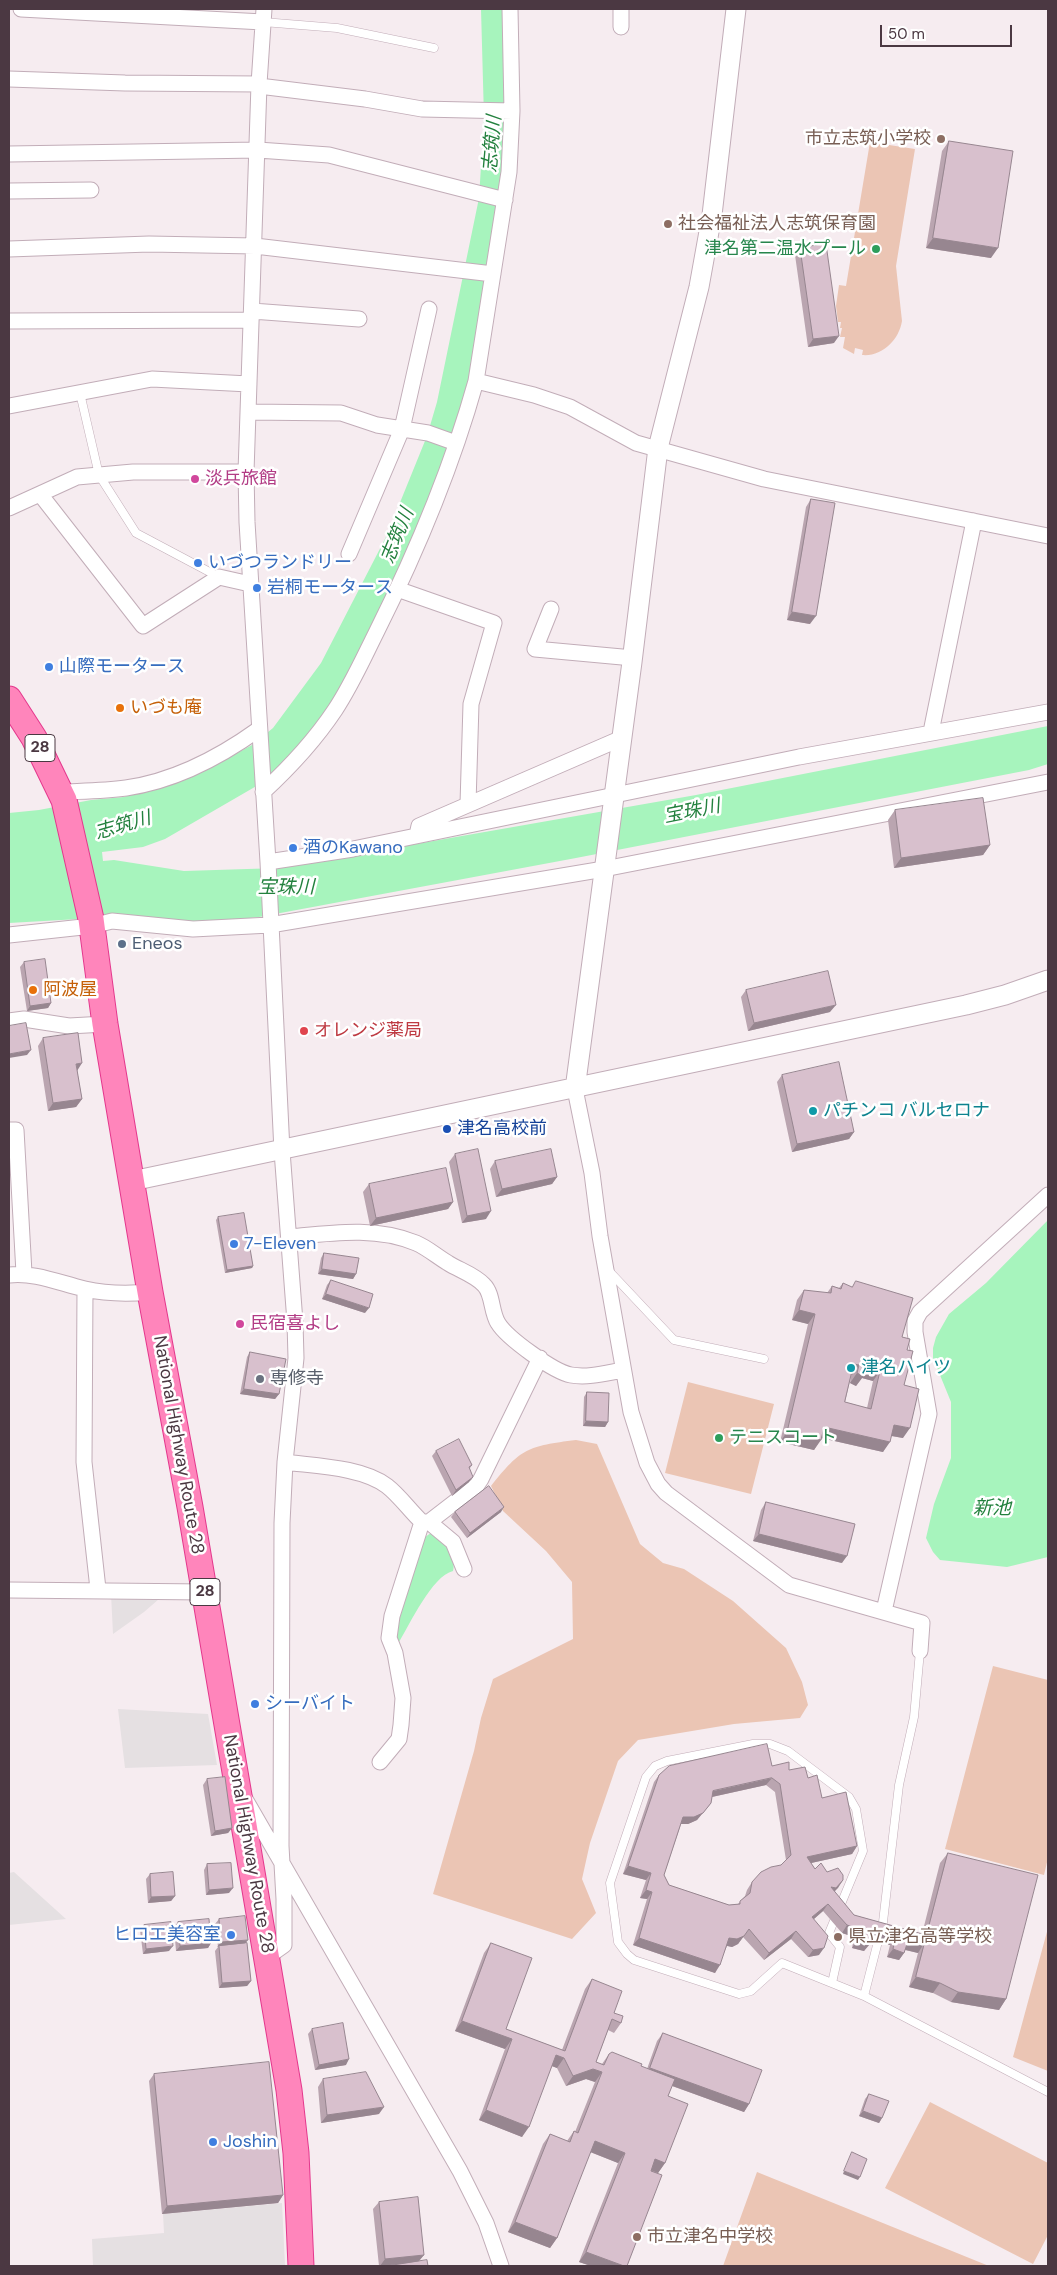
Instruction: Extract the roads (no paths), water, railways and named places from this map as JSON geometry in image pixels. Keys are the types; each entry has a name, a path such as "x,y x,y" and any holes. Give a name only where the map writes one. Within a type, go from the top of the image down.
{"highway":[{"name":"National Highway Route 28","path":"9,699 34,738 63,796 91,922 105,1024 150,1292 239,1788 292,2112 301,2266"}],"street":[{"path":"21,9 263,15 246,472 250,584 268,862 282,1151 296,1358 285,1462 282,1523 281,1860 284,1899 284,1944 267,1957"},
{"path":"262,789 310,742 336,708 397,588 417,544 456,443 476,381 509,172 512,111 510,9"},
{"path":"621,9 621,28"},
{"path":"736,9 712,215 699,287 658,448 622,738 575,1089 592,1173 631,1412 647,1463 658,1484 666,1493 789,1585 922,1623 920,1651"},
{"path":"9,79 259,85 365,99 422,109 512,111"},
{"path":"9,154 258,150 329,155 505,200"},
{"path":"9,191 91,190"},
{"path":"9,248 149,244 255,246 493,274"},
{"path":"349,554 402,429 429,309"},
{"path":"9,321 251,315 358,320"},
{"path":"9,406 152,379 249,384"},
{"path":"476,381 534,395 570,407 636,443 764,479 1048,536"},
{"path":"248,412 342,414 377,425 428,432 456,443"},
{"path":"9,508 77,477 133,472 246,472"},
{"path":"40,494 143,626 218,577 250,584"},
{"path":"931,732 974,521"},
{"path":"397,588 494,623 470,704 468,804"},
{"path":"551,609 535,650 632,658"},
{"path":"268,862 353,849 417,835 613,800 931,732 1048,712"},
{"path":"63,796 127,788 172,775 206,762 259,732"},
{"path":"417,835 418,826 622,738"},
{"path":"9,935 91,922 112,921 193,929 270,922 604,867 1048,782"},
{"path":"132,1181 575,1089 966,1004 1014,992 1048,980"},
{"path":"9,1021 24,1019 69,1026 105,1024"},
{"path":"9,1130 16,1130 16,1274 85,1289 124,1295 150,1292"},
{"path":"884,1611 929,1414 915,1332 915,1321 920,1312 1048,1195"},
{"path":"289,1237 351,1231 391,1236 418,1243 485,1286 492,1311 502,1328 517,1343 540,1358 570,1375 589,1376 623,1370"},
{"path":"85,1289 84,1462 98,1589"},
{"path":"380,1762 399,1738 401,1725 403,1698 395,1653 389,1638 392,1616 426,1522 477,1485 540,1358"},
{"path":"285,1462 356,1473 371,1477 386,1485 426,1522 454,1542 464,1569"},
{"path":"9,1590 98,1589 205,1592"},
{"path":"239,1788 460,2171 486,2223 501,2266"}],"lane":[{"path":"263,15 434,48"},
{"path":"80,393 99,476 136,533 218,577"},
{"path":"606,1268 674,1340 764,1359"},
{"path":"864,1996 883,1922 899,1785 914,1717 920,1651"},
{"path":"832,1984 840,1947 829,1932 863,1851 856,1809 849,1797 788,1752 770,1744 753,1744 667,1761 654,1766 646,1777 610,1883 616,1937 623,1950 634,1960 739,1994 751,1991 782,1963 832,1984 864,1996 1048,2092"}],"water":[{"path":"481,9 503,9 507,117 505,174 465,402 413,542 341,693 310,736 272,777 165,839 143,847 102,852 103,861 114,860 184,871 279,868 696,795 1048,726 1048,764 1029,770 576,858 259,917 201,923 114,917 9,923 9,813 39,810 91,800 124,797 226,759 252,745 273,728 321,663 386,537 427,436 437,402 479,198 484,118"},
{"name":"新池","path":"1048,1220 1048,1557 1007,1567 940,1560 933,1552 926,1538 934,1504 951,1458 951,1402 933,1358 936,1337 949,1314 986,1283"},
{"path":"431,1533 443,1538 448,1545 453,1558 453,1571 445,1575 430,1591 399,1642 395,1638 401,1601 425,1537"}],"place":[{"name":"市立志筑小学校","path":"941,139"},
{"name":"社会福祉法人志筑保育園","path":"668,224"},
{"name":"津名第二温水プール","path":"876,249"},
{"name":"淡兵旅館","path":"195,479"},
{"name":"いづつランドリー","path":"198,563"},
{"name":"岩桐モータース","path":"257,588"},
{"name":"山際モータース","path":"49,667"},
{"name":"いづも庵","path":"120,708"},
{"name":"酒のKawano","path":"293,848"},
{"name":"Eneos","path":"122,944"},
{"name":"阿波屋","path":"33,990"},
{"name":"オレンジ薬局","path":"304,1031"},
{"name":"パチンコ バルセロナ","path":"813,1111"},
{"name":"津名高校前","path":"447,1129"},
{"name":"7-Eleven","path":"234,1244"},
{"name":"民宿喜よし","path":"240,1324"},
{"name":"津名ハイツ","path":"851,1368"},
{"name":"専修寺","path":"260,1379"},
{"name":"テニスコート","path":"719,1438"},
{"name":"シーバイト","path":"255,1704"},
{"name":"ヒロエ美容室","path":"231,1935"},
{"name":"県立津名高等学校","path":"838,1937"},
{"name":"Joshin","path":"213,2142"},
{"name":"市立津名中学校","path":"637,2237"}],"water label":[{"name":"志筑川","path":"493,144"},
{"name":"志筑川","path":"398,536"},
{"name":"宝珠川","path":"692,812"},
{"name":"志筑川","path":"123,826"},
{"name":"宝珠川","path":"286,888"}]}
